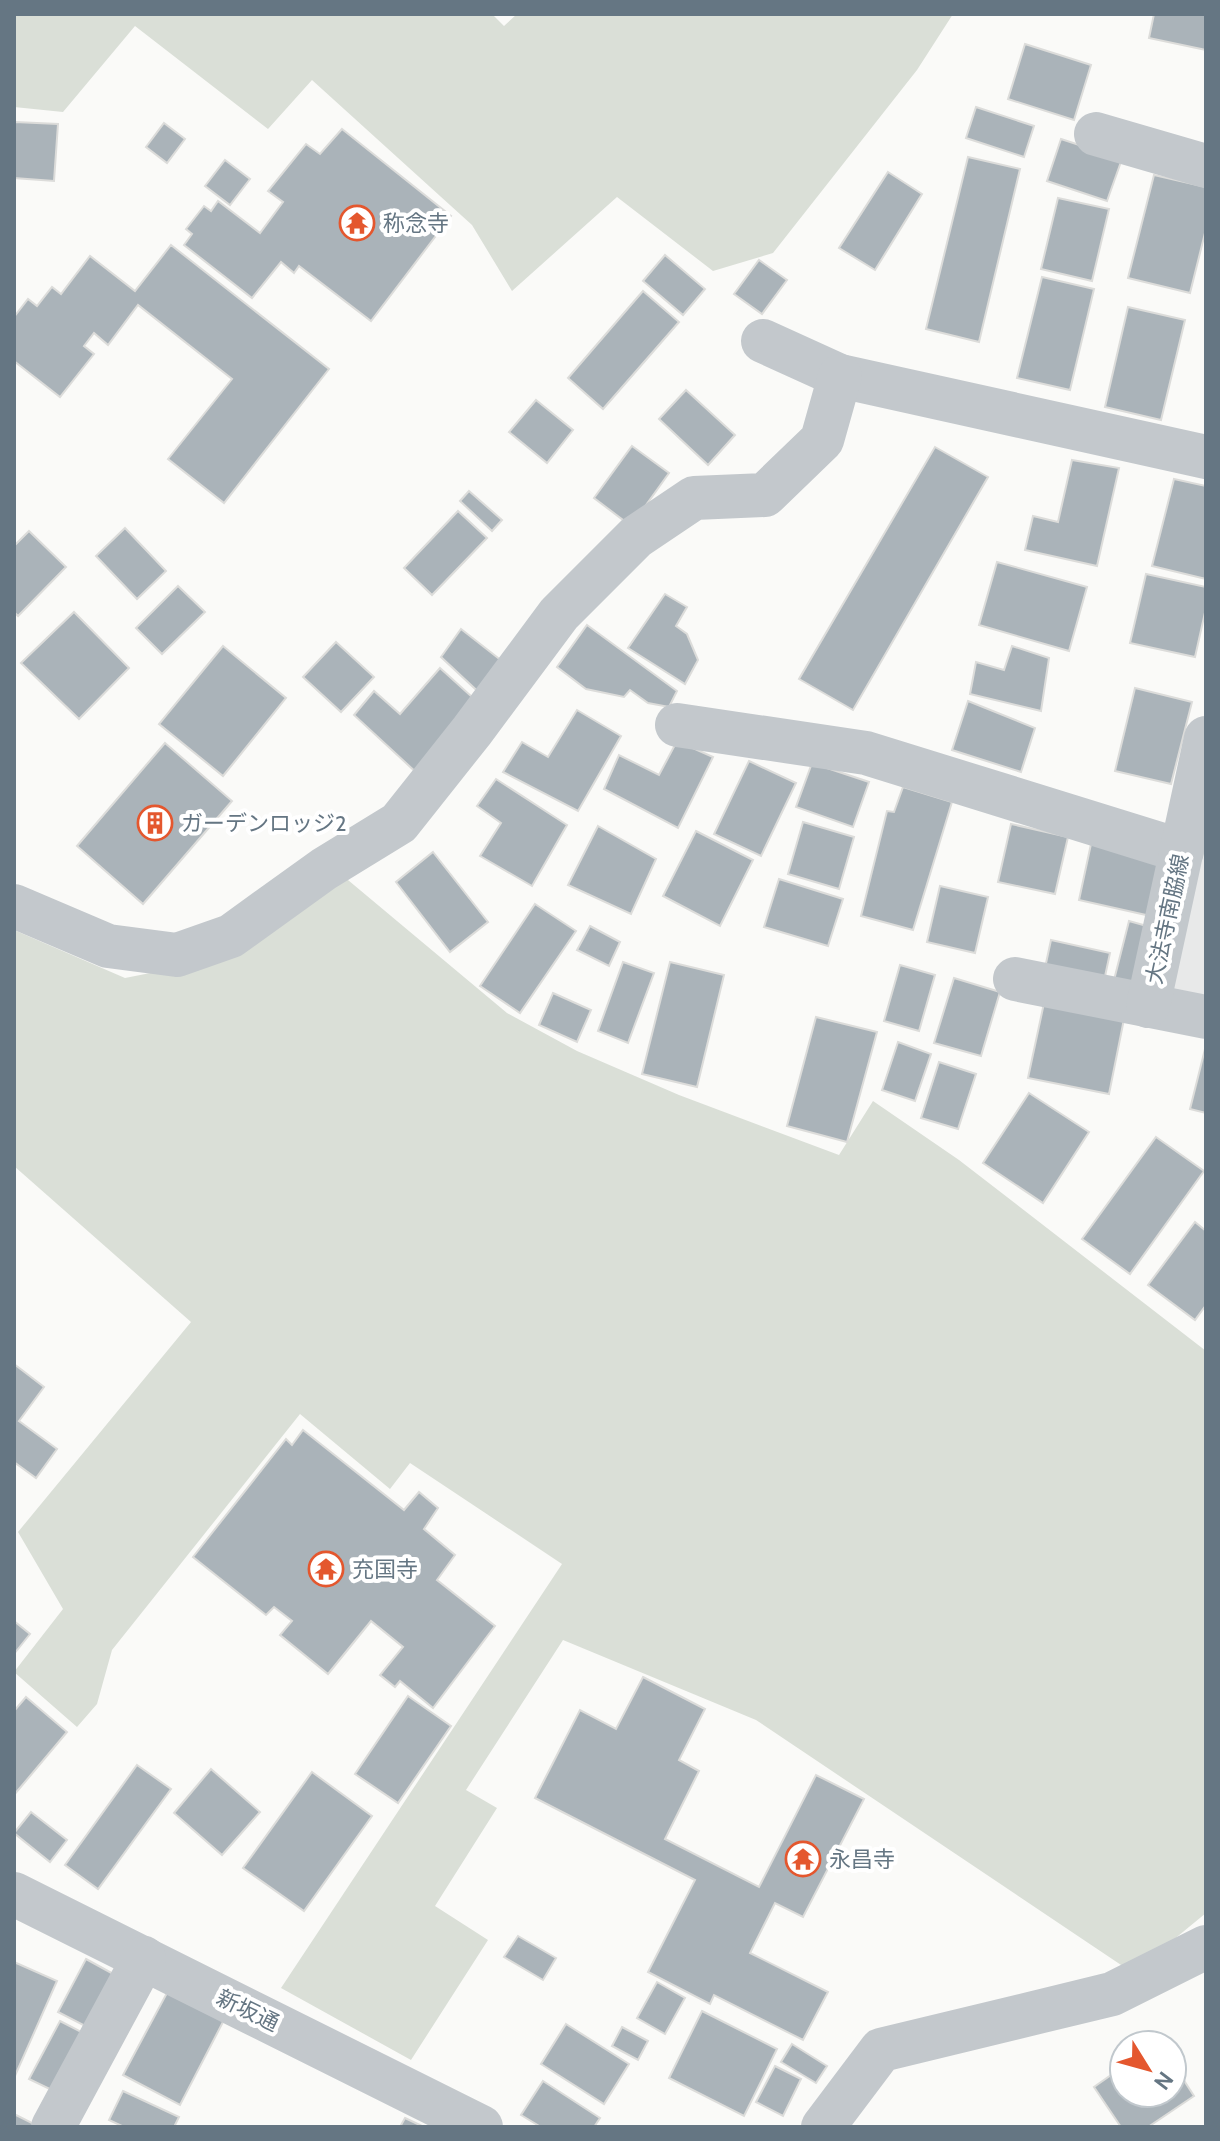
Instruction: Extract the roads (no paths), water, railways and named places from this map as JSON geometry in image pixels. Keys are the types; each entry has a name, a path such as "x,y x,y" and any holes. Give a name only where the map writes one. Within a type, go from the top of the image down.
{"street":[{"path":"1096,134 1206,166"},
{"path":"763,341 840,376 1206,457"},
{"path":"14,906 108,946 177,955 231,936 324,869 399,823 559,614 636,537 694,498 765,495 822,440 840,376"},
{"path":"677,725 866,753 1182,851"},
{"name":"大法寺南脇線","path":"1148,1006 1206,738"},
{"path":"1015,979 1206,1017"},
{"name":"新坂通","path":"14,1894 481,2127"},
{"path":"823,2127 881,2050 1112,1994 1206,1947"},
{"path":"53,2127 144,1958"}],"place":[{"name":"称念寺","path":"357,223"},
{"name":"ガーデンロッジ2","path":"155,823"},
{"name":"充国寺","path":"326,1569"},
{"name":"永昌寺","path":"803,1859"}]}
